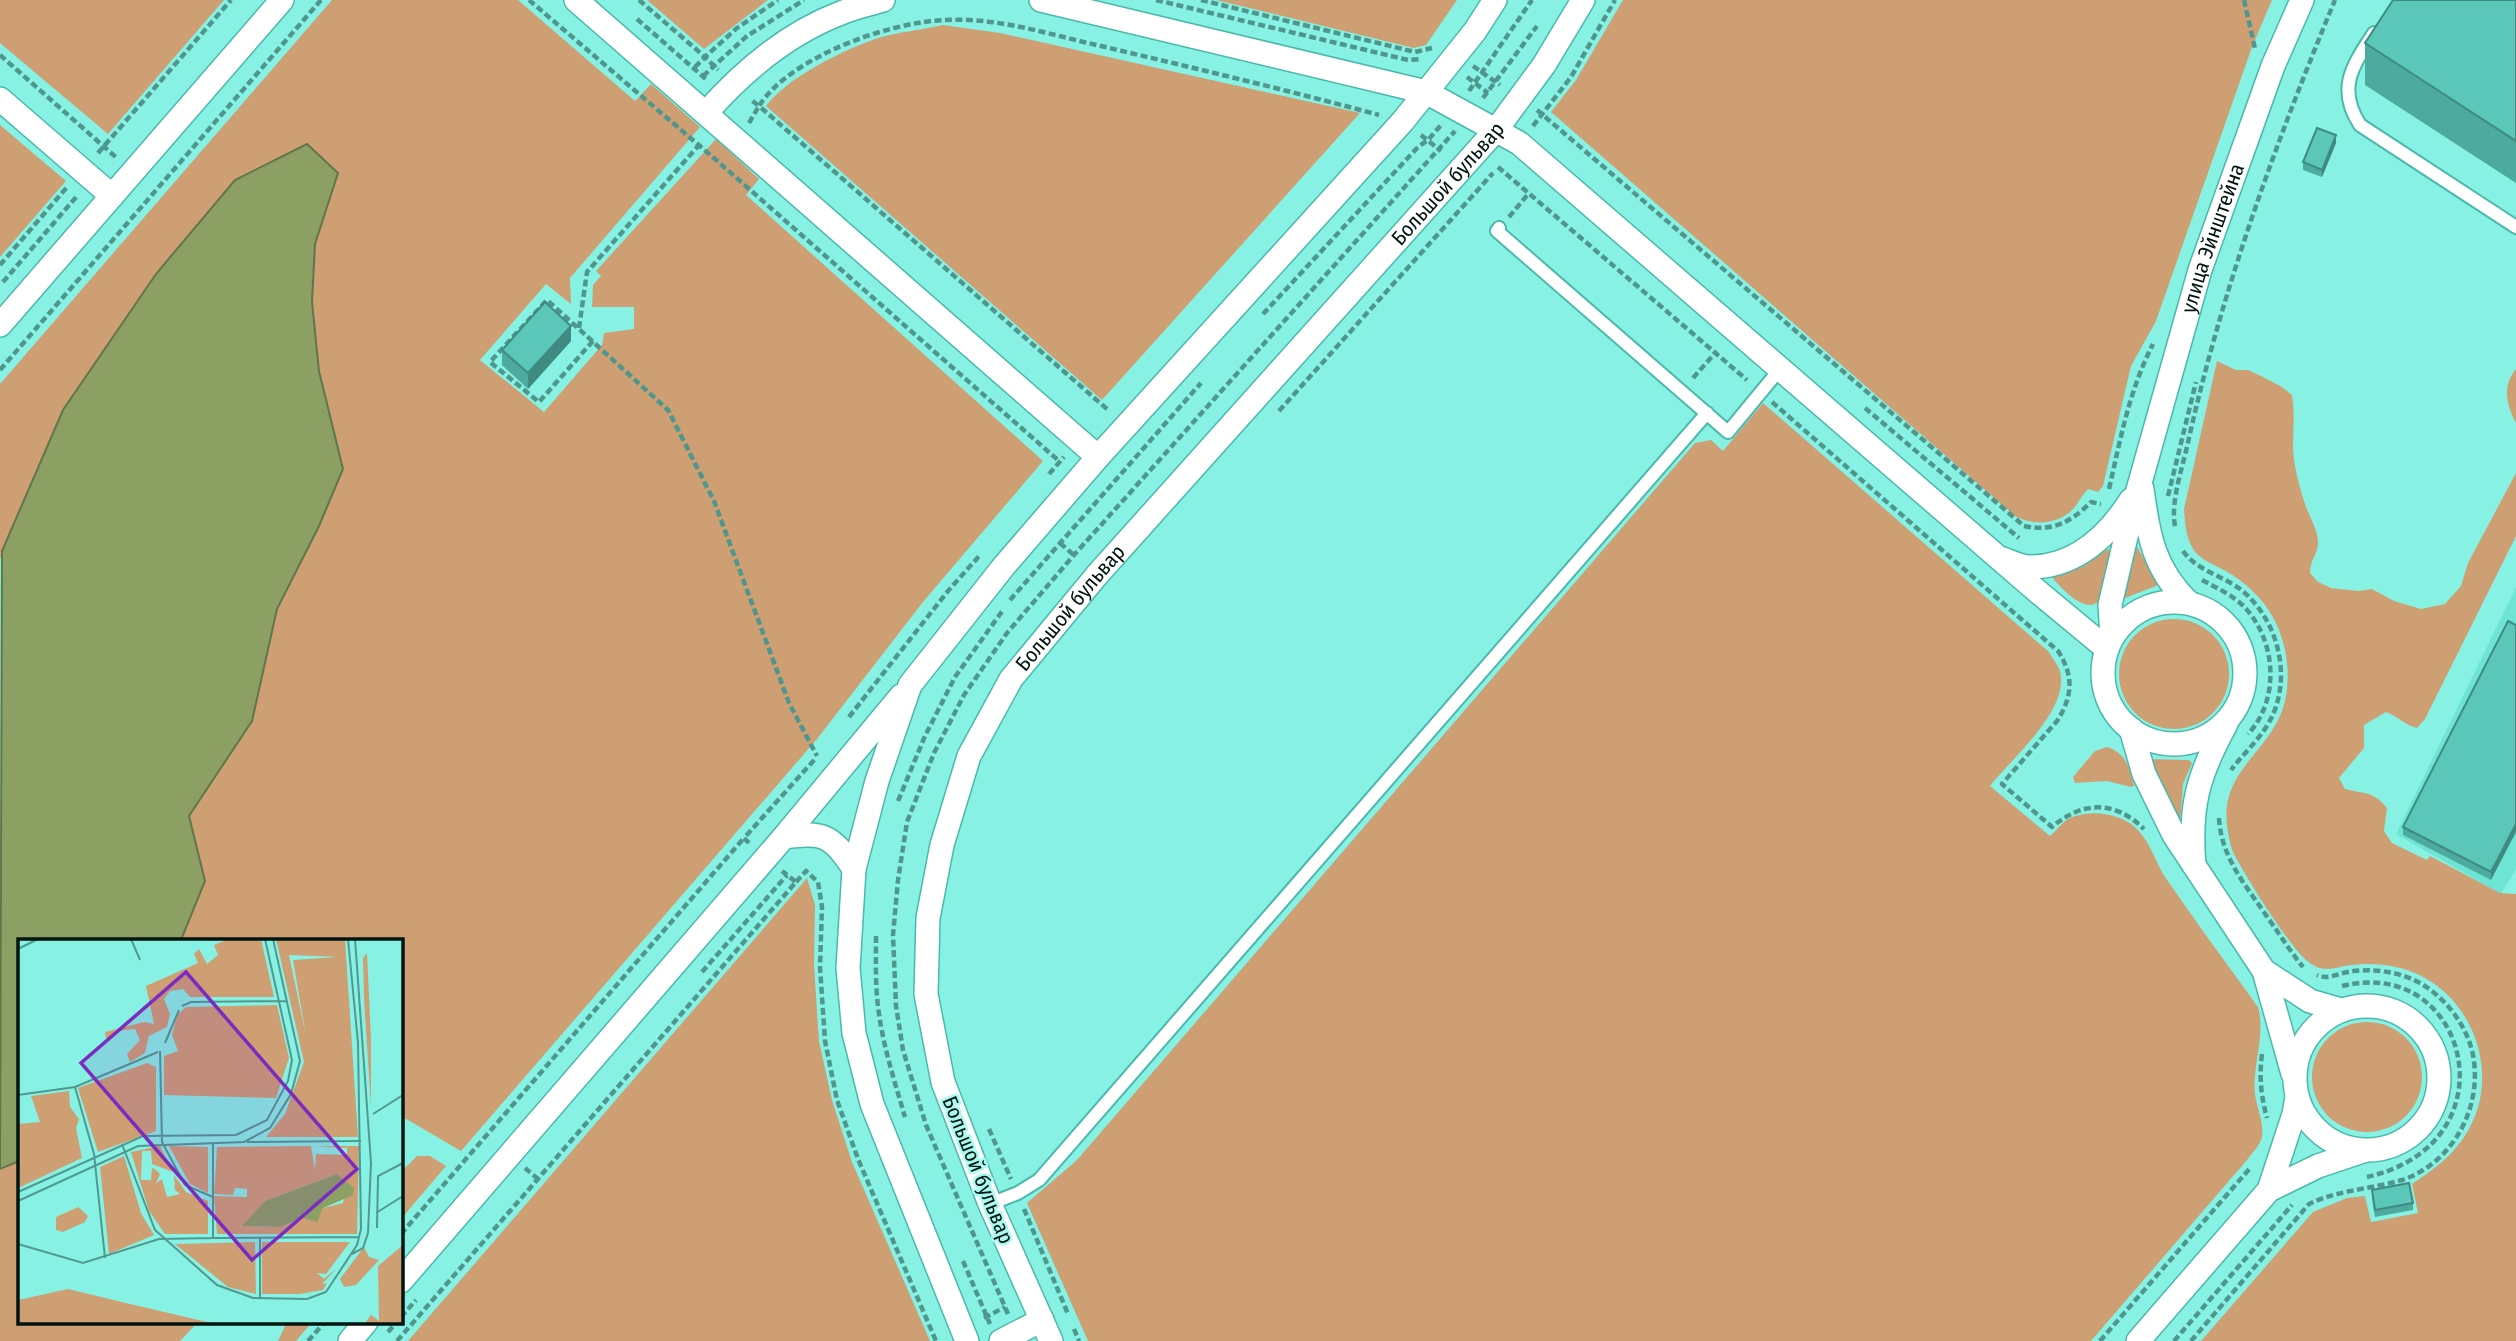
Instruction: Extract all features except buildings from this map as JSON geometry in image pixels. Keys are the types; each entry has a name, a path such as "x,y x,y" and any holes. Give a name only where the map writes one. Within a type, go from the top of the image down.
{"street":[{"path":"0,325 282,0"},
{"path":"576,0 1098,457"},
{"path":"712,118 733,83 779,46 841,13 883,0"},
{"path":"1041,0 1109,8 1426,92 1519,143 2000,558 2110,643"},
{"path":"402,1281 784,837 1039,525 1403,121 1475,31 1494,0"},
{"name":"Большой бульвар","path":"1046,1331 990,1204 943,1082 926,994 928,918 942,845 969,756 1011,679 1097,575 1496,130 1544,65 1583,0"},
{"name":"улица Эйнштейна","path":"2141,482 2158,413 2200,270 2269,78 2302,0"},
{"path":"0,99 112,196"},
{"path":"2000,558 2028,567 2076,557 2095,543 2125,509 2141,482"},
{"path":"2141,482 2150,542 2175,590 2189,603"},
{"path":"2141,482 2110,605 2110,643 2103,667 2108,699 2116,714 2131,729 2147,738 2165,743 2183,743 2202,738 2218,729 2231,715"},
{"path":"2110,643 2123,623 2137,612 2154,604 2171,601 2206,609 2221,619 2241,648 2245,683 2240,700 2207,761 2196,790 2192,815 2194,868"},
{"path":"910,685 877,781 854,870 848,968 854,1033 872,1104 967,1341"},
{"path":"2131,729 2144,774 2165,821 2264,971 2296,1088 2307,1118 2322,1135 2342,1146 2364,1150"},
{"path":"784,837 813,833 828,839 841,850 854,870"},
{"path":"2264,971 2310,1001 2341,1010"},
{"path":"2138,1341 2269,1190 2294,1114 2298,1057 2307,1037 2322,1021 2341,1010 2362,1005 2383,1007 2403,1014 2420,1028 2432,1045 2439,1065 2439,1087 2433,1108 2421,1126 2405,1140 2385,1148 2364,1150 2318,1166 2269,1190"},
{"path":"349,1341 364,1324"},
{"path":"1003,1335 1046,1331"}],"lane":[{"path":"2382,20 2350,74 2350,106 2360,125 2516,226"},
{"path":"1499,228 1497,231 1685,388 1728,432 1780,369"},
{"path":"990,1204 1018,1193 1040,1180 1707,413"}],"path":[{"path":"0,285 87,175 104,146 231,0"},
{"path":"0,370 321,0"},
{"path":"529,0 1059,461"},
{"path":"639,0 705,57 737,28 778,0"},
{"path":"1156,0 1408,60 1452,59 1482,72 1496,82 1545,133"},
{"path":"1201,0 1415,52 1444,47 1476,84 1488,92 1543,114 2024,526 2051,528 2077,516 2091,502 2103,504"},
{"path":"1003,1335 926,1125 903,1050 895,995 894,935 898,880 907,822 934,753 964,695 999,643 1074,555 1439,150 1482,72 1532,0"},
{"path":"1272,420 1543,114 1572,77 1615,0"},
{"path":"2244,0 2256,53 2254,59"},
{"path":"2175,529 2175,506 2183,465 2201,385 2223,308 2272,159 2335,0"},
{"path":"1107,409 758,106 763,99 788,77 822,55 875,32 945,20 1003,24 1227,76 1403,121 1481,186"},
{"path":"1260,317 1418,147 1488,92 1541,20"},
{"path":"0,55 154,192"},
{"path":"579,328 587,272 698,145 712,118"},
{"path":"1498,167 2058,650 2065,662 2071,689 2065,709 2002,784 2052,827 2066,815 2087,807 2108,808 2133,819 2150,836"},
{"path":"0,265 87,175"},
{"path":"1522,203 1529,193"},
{"path":"593,341 539,402 491,362 547,300 579,328 593,341 667,410 715,501 789,704 817,757"},
{"path":"2108,492 2130,399 2138,374 2156,338"},
{"path":"1685,388 1715,353"},
{"path":"2165,506 2198,371"},
{"path":"895,810 925,736 955,677 1007,604 1205,378"},
{"path":"1861,404 1999,522 2018,537 2030,541"},
{"path":"1039,525 1097,575"},
{"path":"2180,546 2194,564 2245,593 2258,607 2276,641 2281,677 2274,711 2261,734 2227,777"},
{"path":"2196,577 2240,603 2263,632 2271,666 2269,691 2256,725 2241,742"},
{"path":"2219,810 2222,840 2233,868 2305,969"},
{"path":"402,1233 744,838"},
{"path":"876,931 879,1016 909,1130"},
{"path":"2190,1341 2309,1204 2323,1197 2406,1178 2435,1161 2463,1127 2472,1102 2475,1081 2472,1053 2461,1023 2449,1008 2425,987 2389,972 2348,972 2321,977 2313,973"},
{"path":"2339,986 2366,981 2406,990 2439,1011 2460,1046 2464,1073 2462,1102"},
{"path":"2264,1046 2260,1074 2268,1129"},
{"path":"986,1123 1079,1341"},
{"path":"2359,1178 2405,1166 2432,1149 2453,1125"},
{"path":"2100,1341 2253,1164"},
{"path":"2174,1341 2300,1197"},
{"path":"2284,1213 2294,1221"},
{"path":"958,1250 1003,1335"},
{"path":"308,1341 323,1324"}],"shaded area":[{"path":"0,0 224,0 108,134 0,43"},
{"path":"332,0 518,0 635,101 651,84 700,127 570,278 571,304 546,284 480,360 544,412 602,345 604,333 634,329 634,307 592,307 593,285 601,276 596,271 716,139 759,179 746,195 1043,461 923,602 817,739 461,1151 402,1117 402,939 181,939 205,881 189,816 252,721 277,609 319,526 319,371 312,302 315,244 338,173 63,410 0,559 0,384"},
{"path":"647,0 768,0 704,49"},
{"path":"1216,0 1457,0 1426,45 1414,48"},
{"path":"1623,0 2272,0 2252,47 2156,321 2131,366 2103,486 2098,492 2088,489 2068,514 2053,521 2030,521 2015,516 1551,112 1576,80"},
{"path":"943,25 1000,33 1360,113 1102,400 766,106 802,75 864,43"},
{"path":"0,125 66,181 0,257"},
{"path":"307,144 338,173 315,244 312,302 319,371 343,469 319,526 277,609 252,721 189,816 205,881 181,939 18,939 18,1161 0,1169 2,551 63,410 156,274 235,180"},
{"path":"2217,361 2236,370 2248,370 2292,395 2295,464 2318,538 2310,573 2318,582 2331,588 2359,591 2372,589 2394,601 2421,609 2445,604 2461,586 2468,563 2516,473 2516,536 2425,719 2417,728 2386,712 2364,725 2364,748 2339,778 2345,789 2373,796 2387,808 2384,831 2392,843 2427,860 2430,856 2500,893 2516,894 2516,1341 2201,1341 2313,1212 2347,1198 2365,1196 2371,1222 2418,1213 2412,1184 2444,1160 2463,1138 2479,1105 2482,1080 2480,1056 2473,1032 2461,1010 2444,992 2424,977 2400,968 2364,964 2327,969 2311,964 2293,945 2271,914 2232,849 2227,826 2230,794 2243,768 2278,720 2285,699 2288,670 2281,635 2269,610 2241,581 2197,554 2187,533 2184,509"},
{"path":"2516,369 2516,423 2510,409 2507,389"},
{"path":"1763,403 2049,652 2060,671 2061,686 2056,701 2037,733 1990,786 2050,836 2070,818 2093,813 2124,820 2142,835 2165,877 2258,1007 2260,1029 2255,1094 2262,1137 2256,1149 2091,1341 1088,1341 1027,1203 1077,1160 1695,443 1711,440 1723,451"},
{"path":"2136,545 2158,583 2125,598 2122,595 2133,546"},
{"path":"2108,549 2111,552 2105,586 2098,602 2092,605 2079,602 2051,576 2082,567"},
{"path":"2516,587 2516,869 2501,894 2396,834"},
{"path":"2174,619 2195,623 2213,635 2225,653 2229,674 2225,695 2213,713 2195,725 2174,729 2153,725 2135,713 2123,695 2119,674 2123,653 2135,635 2153,623"},
{"path":"2107,747 2123,757 2134,786 2107,781 2075,783 2073,777 2095,751"},
{"path":"2148,759 2189,760 2192,763 2183,784 2180,822"},
{"path":"807,878 815,905 814,965 819,1041 832,1100 852,1162 930,1341 408,1341"},
{"path":"2367,1022 2388,1026 2406,1038 2418,1056 2422,1077 2418,1098 2406,1116 2388,1128 2367,1132 2346,1128 2328,1116 2316,1098 2312,1077 2316,1056 2328,1038 2346,1026"},
{"path":"417,1156 430,1156 446,1166 402,1218 402,1171"},
{"path":"18,1161 18,1324 196,1324 180,1341 0,1341 0,1169"},
{"path":"286,1324 310,1324 296,1341 278,1341"}]}
